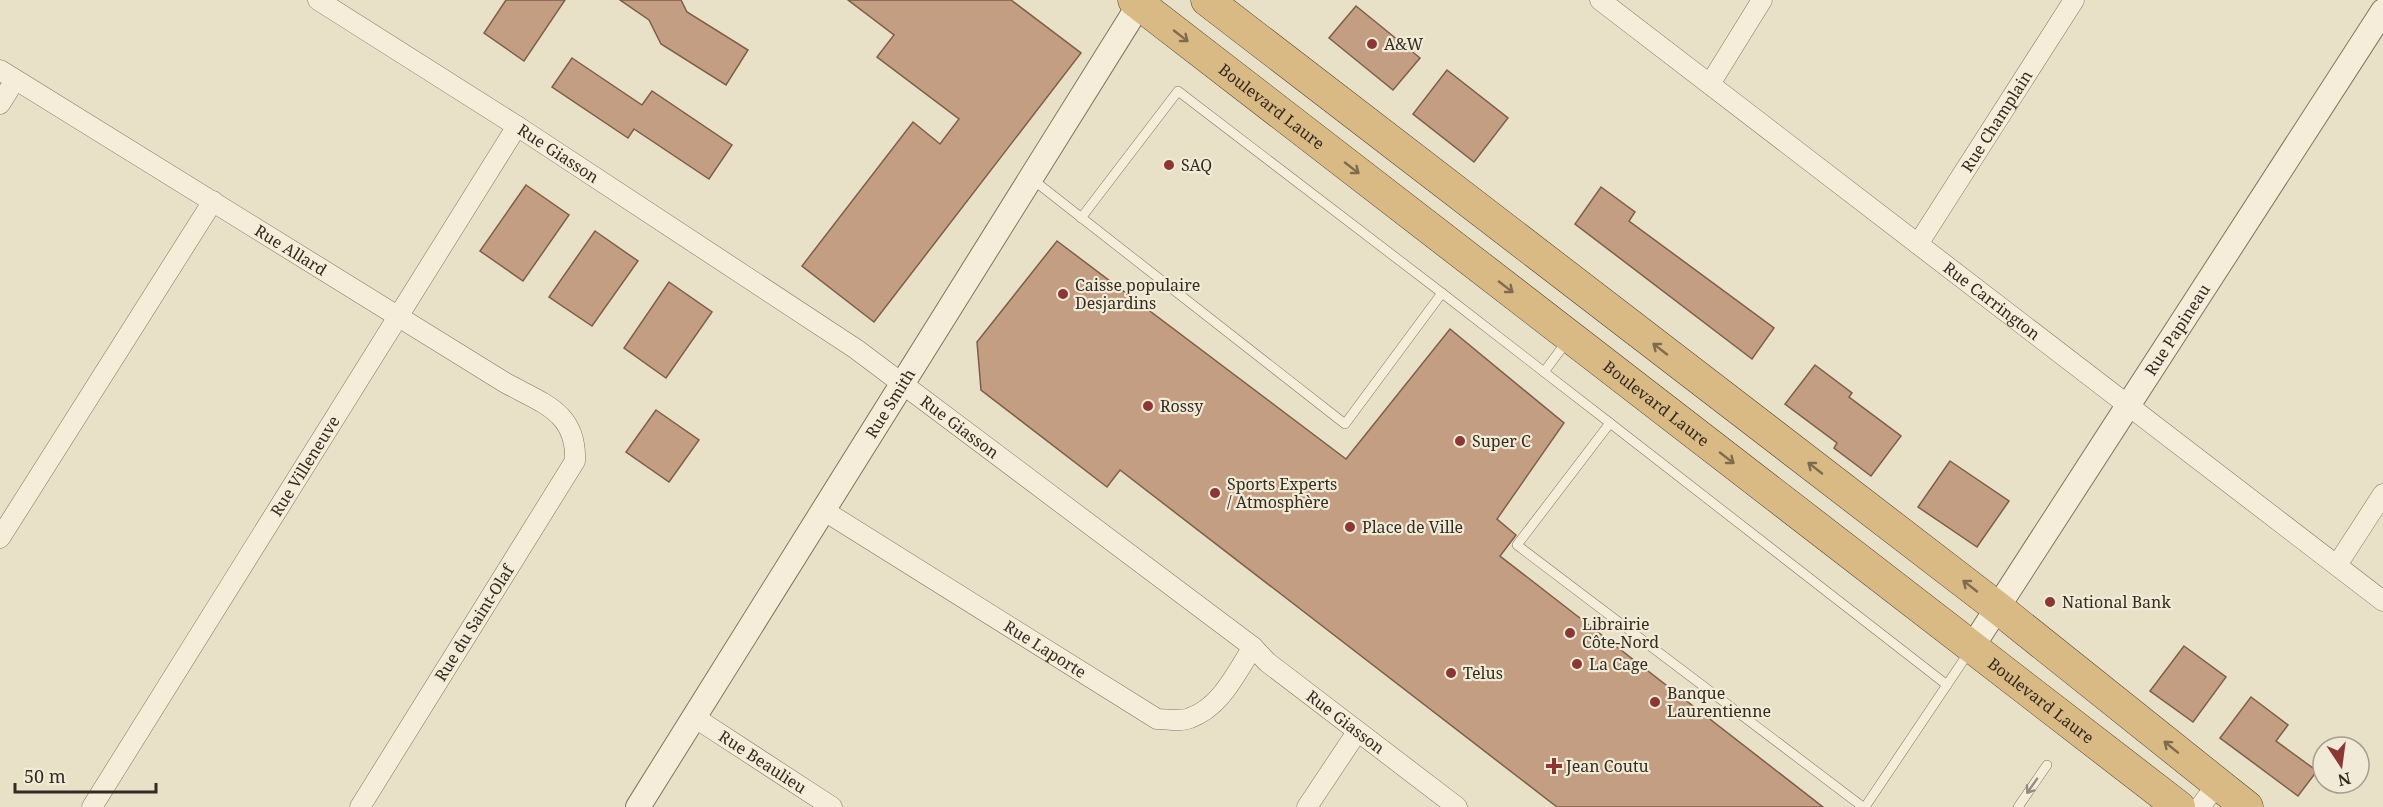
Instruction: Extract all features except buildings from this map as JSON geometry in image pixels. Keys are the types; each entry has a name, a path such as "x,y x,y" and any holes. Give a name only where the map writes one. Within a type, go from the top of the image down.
{"highway":[{"path":"1207,0 1998,608 2208,795 2247,807"},
{"name":"Boulevard Laure","path":"1138,1 2179,807"}],"street":[{"name":"Rue Giasson","path":"318,0 517,126 856,349 902,385 936,406 1457,807"},
{"name":"Rue Carrington","path":"1600,0 2383,601"},
{"path":"1710,84 1762,0"},
{"name":"Rue Champlain","path":"1918,244 2074,0"},
{"name":"Rue Smith","path":"638,807 902,385 1138,1"},
{"name":"Rue Papineau","path":"1972,647 2383,11"},
{"path":"0,104 8,75"},
{"name":"Rue Allard","path":"8,75 400,315 504,382 558,412 574,435"},
{"name":"Rue Villeneuve","path":"92,807 517,126"},
{"path":"0,538 213,201"},
{"name":"Rue du Saint-Olaf","path":"370,804 575,461 574,435"},
{"path":"2337,565 2383,494"},
{"name":"Rue Laporte","path":"823,510 1156,719 1188,719 1204,711 1221,696 1252,647"},
{"name":"Rue Beaulieu","path":"694,717 832,807"},
{"path":"1307,807 1357,732"}],"lane":[{"path":"1081,218 1178,91 1947,685"},
{"path":"1030,178 1345,424 1442,293"},
{"path":"1544,372 1570,337"},
{"path":"1610,423 1517,545 1864,807 1972,647"},
{"path":"2018,807 2047,765"}],"place":[{"name":"A&W","path":"1372,44"},
{"name":"SAQ","path":"1169,165"},
{"name":"Caisse populaire Desjardins","path":"1063,294"},
{"name":"Rossy","path":"1148,406"},
{"name":"Super C","path":"1460,441"},
{"name":"Sports Experts / Atmosphère","path":"1215,493"},
{"name":"Place de Ville","path":"1350,527"},
{"name":"National Bank","path":"2050,602"},
{"name":"Librairie Côte-Nord","path":"1570,633"},
{"name":"La Cage","path":"1577,664"},
{"name":"Telus","path":"1451,673"},
{"name":"Banque Laurentienne","path":"1655,702"},
{"name":"Jean Coutu","path":"1554,766"}]}
